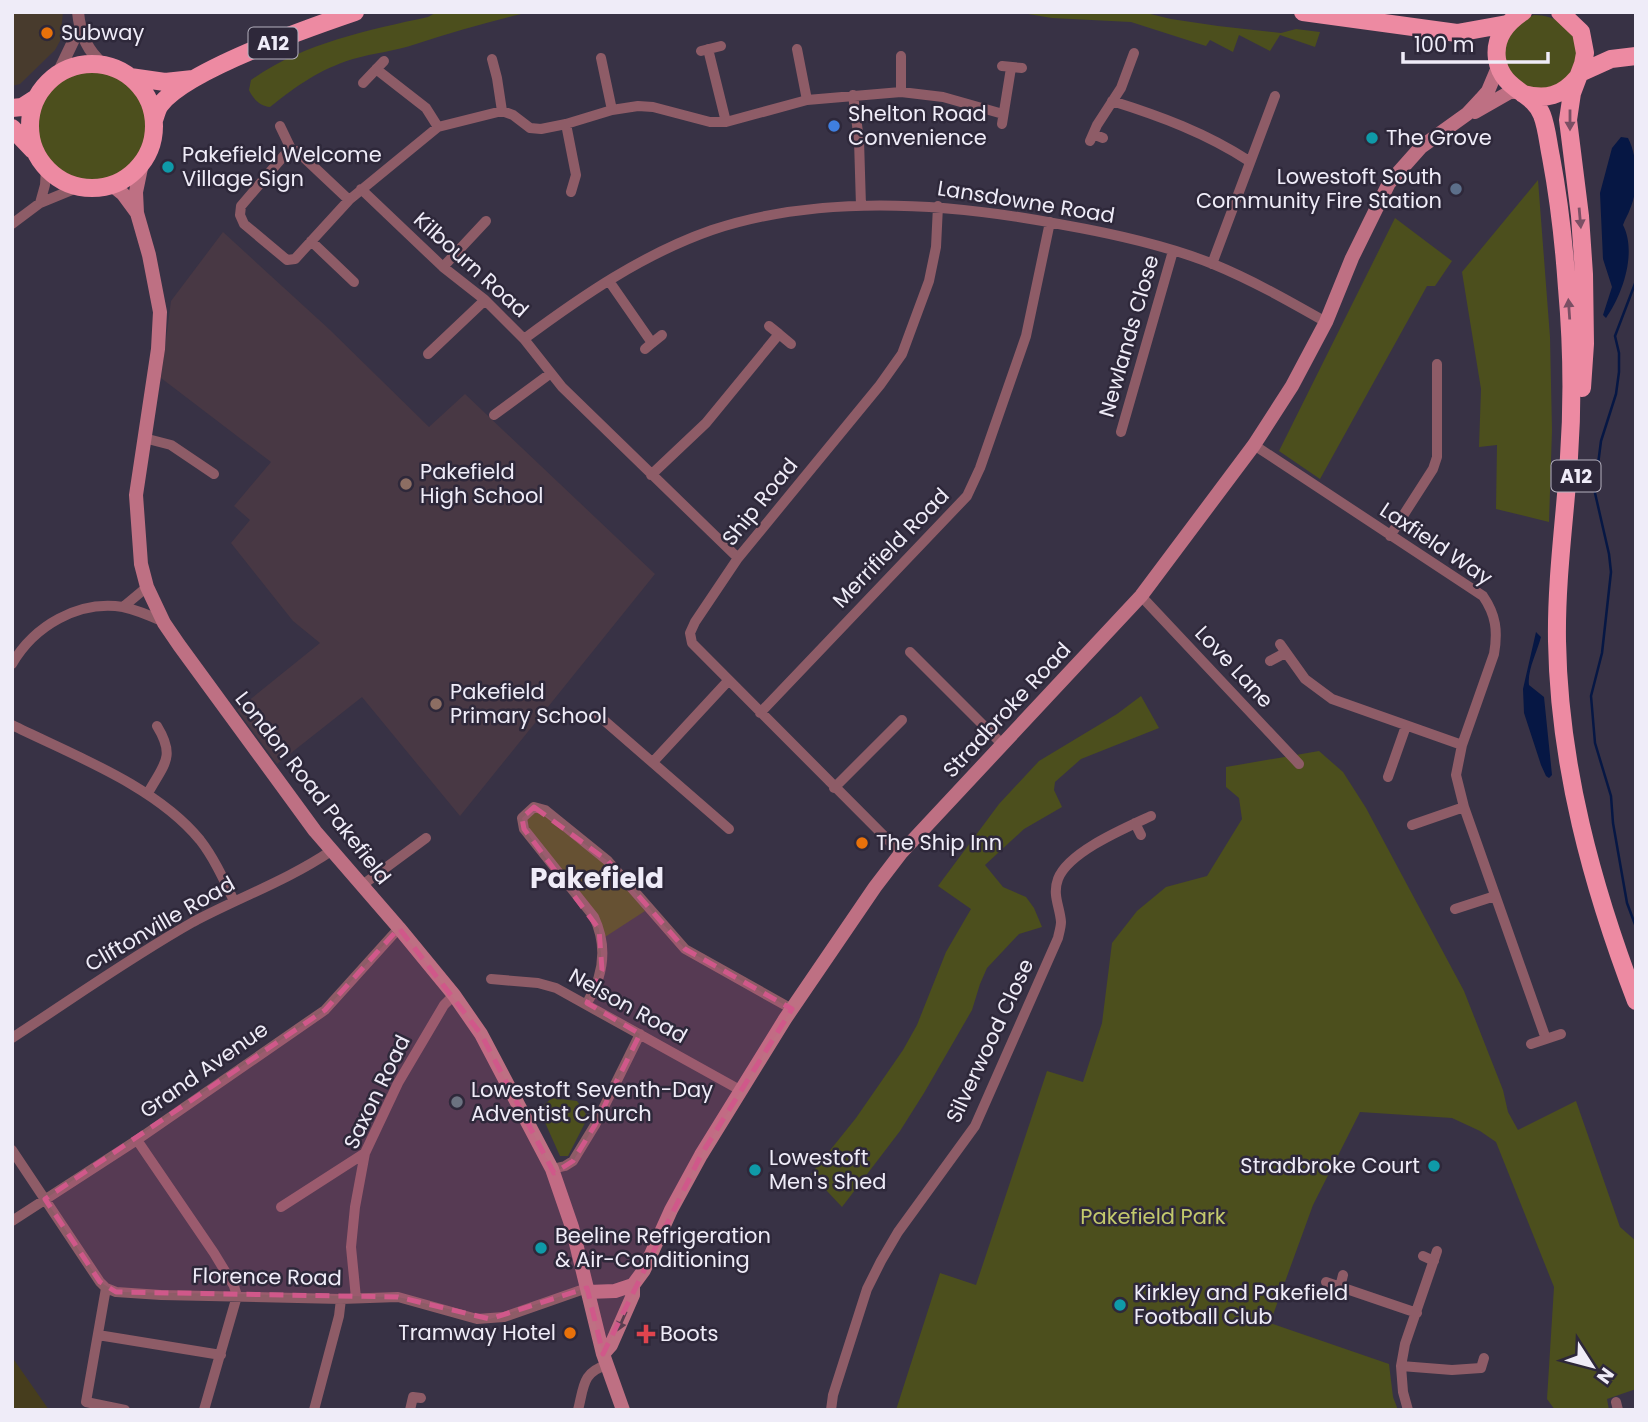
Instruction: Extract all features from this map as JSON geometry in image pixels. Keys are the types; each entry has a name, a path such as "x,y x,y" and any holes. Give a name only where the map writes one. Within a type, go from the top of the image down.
{"highway":[{"name":"A12","path":"142,163 149,150 154,120 160,106 193,79 281,40 355,12"},
{"path":"1303,12 1457,33 1488,49 1506,81 1521,93 1551,97 1569,88 1579,76 1596,64 1628,56"},
{"path":"1560,12 1597,48 1628,56"},
{"path":"1457,33 1514,17"},
{"path":"1498,63 1498,42 1514,17"},
{"path":"1579,76 1585,53 1581,32"},
{"name":"A12","path":"104,65 130,77 165,82 193,79"},
{"path":"35,153 29,125 36,98 45,85 57,75 79,66 104,65"},
{"name":"A12","path":"1560,678 1565,561 1578,459 1585,344 1580,216 1569,120 1572,93 1579,76"},
{"path":"130,77 146,96 154,120"},
{"name":"A12","path":"1521,93 1542,114 1566,270 1570,323 1572,418 1557,607 1557,643 1568,765 1594,880 1636,1001"},
{"path":"12,108 22,107 36,98"},
{"path":"12,128 46,168 61,180 79,187 112,185 128,177 142,163"}],"main road":[{"name":"Stradbroke Road","path":"1467,114 1488,91 1498,63"},
{"name":"Stradbroke Road","path":"605,1359 633,1295 633,1285 644,1269 671,1210 701,1155 792,1009 875,887 901,853 1142,596 1254,445 1292,386 1326,321 1352,258 1389,183 1422,146 1467,114 1510,92 1521,93"},
{"path":"137,213 136,192 142,163"},
{"path":"112,185 123,194 137,213"},
{"name":"London Road Pakefield","path":"137,213 149,255 160,312 158,349 136,495 141,564 147,587 164,622 230,718 331,851 454,995 481,1034 552,1169 572,1227 605,1359 623,1410"},
{"path":"588,1290 615,1291 633,1285"}],"street":[{"path":"78,12 88,48 104,65"},
{"path":"57,75 80,27"},
{"path":"721,46 705,50 726,122"},
{"path":"797,50 807,100"},
{"path":"1095,138 1121,88 1130,55"},
{"path":"901,92 902,56"},
{"path":"601,58 612,110"},
{"path":"492,59 498,78 502,110"},
{"path":"363,83 384,61"},
{"path":"349,200 297,151 292,151 287,152 241,206 240,215 244,223 287,260 295,259 361,189 438,128 502,110 530,128 541,129 612,110 638,106 653,107 710,122 726,122 807,100 901,92 943,97 1003,119 1006,67 1022,68"},
{"path":"376,69 426,108 438,128"},
{"path":"853,95 859,140 861,206"},
{"path":"1112,101 1164,118 1214,139 1249,161"},
{"path":"1212,264 1249,161 1275,103"},
{"path":"566,124 576,175 571,192"},
{"path":"281,126 292,151"},
{"path":"40,203 46,168"},
{"path":"12,224 40,203 79,187"},
{"name":"Kilbourn Road","path":"361,189 443,267 485,300 524,339 551,373 651,475 738,558"},
{"name":"Lansdowne Road","path":"524,339 609,281 664,250 713,230 781,214 861,206 938,206 1122,235 1212,264 1251,281 1326,321"},
{"name":"Ship Road","path":"901,853 728,681 692,643 690,633 738,558 880,385 902,354 929,281 936,247 938,206"},
{"path":"443,267 486,221"},
{"name":"Merrifield Road","path":"760,713 967,496 981,468 1026,336 1050,222"},
{"path":"312,241 354,282"},
{"name":"Newlands Close","path":"1121,432 1173,251"},
{"path":"609,281 649,346 662,335"},
{"path":"428,354 485,300"},
{"path":"769,326 791,344"},
{"path":"651,475 706,423 779,334"},
{"path":"1390,536 1433,469 1437,457 1437,364"},
{"path":"494,415 551,373"},
{"path":"144,438 171,445 214,474"},
{"name":"Laxfield Way","path":"1254,445 1483,596 1492,608 1496,630 1494,654 1462,745 1457,775 1464,807 1546,1039"},
{"path":"123,607 147,587"},
{"name":"Love Lane","path":"1142,596 1299,764"},
{"path":"12,664 30,638 49,623 91,607 123,607 164,622"},
{"path":"1270,662 1282,648 1305,679 1332,699 1462,745"},
{"path":"910,652 1003,745"},
{"path":"653,762 728,681"},
{"path":"599,716 729,829"},
{"path":"834,788 902,720"},
{"path":"12,725 148,793 199,839 234,901"},
{"path":"148,793 167,757 167,743 157,726"},
{"path":"1388,776 1406,726"},
{"path":"587,1003 602,970 599,929 594,917 524,829 522,818 527,810 534,807 545,810 614,866 685,949 792,1009"},
{"path":"1412,825 1464,807"},
{"name":"Silverwood Close","path":"831,1410 844,1358 872,1280 898,1232 975,1126 1058,938 1060,922 1055,900 1058,880 1065,867 1077,855 1151,816"},
{"path":"1135,823 1141,835"},
{"path":"361,886 426,838"},
{"name":"Cliftonville Road","path":"12,1038 159,942 331,851"},
{"path":"1455,909 1495,896"},
{"name":"Grand Avenue","path":"12,1221 137,1140 325,1010 399,928"},
{"name":"Nelson Road","path":"491,979 538,983 556,988 740,1090"},
{"name":"Saxon Road","path":"356,1298 351,1247 365,1153 398,1083 444,1005 454,995"},
{"path":"552,1169 573,1161 640,1034"},
{"path":"1531,1044 1561,1034"},
{"path":"137,1140 214,1253 237,1296 204,1410"},
{"path":"12,1150 106,1288 86,1402 125,1410"},
{"path":"281,1207 358,1155 365,1153"},
{"path":"1408,1410 1403,1392 1401,1366 1405,1344 1435,1256 1423,1256"},
{"path":"1340,1287 1343,1275"},
{"path":"1326,1282 1416,1313"},
{"name":"Florence Road","path":"106,1288 116,1292 149,1294 398,1297 477,1319 504,1317 588,1290"},
{"path":"314,1410 340,1316 341,1298"},
{"path":"98,1335 220,1355"},
{"path":"578,1410 586,1378 593,1368 605,1359"},
{"path":"1401,1366 1452,1370 1483,1363"},
{"path":"410,1410 413,1396"}],"highlighted area":[{"path":"534,807 608,861 685,949 792,1009 701,1155 603,1354 587,1288 490,1319 398,1297 116,1292 100,1282 45,1199 325,1010 399,928 481,1034 554,1173 573,1161 595,1125 640,1034 587,1003 602,970 599,929 524,829 522,818"}],"shaded area":[{"path":"12,12 63,12 60,41 55,50 20,84 12,86"},
{"name":"Pakefield High School","path":"223,232 330,330 429,427 465,394 655,574 460,816 362,697 277,764 237,710 320,643 293,621 231,543 250,520 234,506 271,462 161,378 171,301"}],"green space":[{"path":"437,12 530,12 341,63 309,79 270,107 257,102 249,90 251,80 291,57 336,40 428,17"},
{"path":"1016,12 1142,12 1218,26 1281,33 1296,29 1320,32 1315,47 1280,35 1270,51 1239,35 1233,52 1210,40 1206,46 1131,22 1052,18"},
{"path":"1534,15 1557,20 1569,29 1577,43 1577,57 1569,78 1546,90 1521,86 1504,66 1505,39 1522,20"},
{"path":"91,71 112,75 130,87 142,105 146,126 142,147 130,165 112,177 91,181 70,177 52,165 40,147 36,126 40,105 52,87 70,75"},
{"path":"1538,180 1550,337 1552,430 1549,522 1496,509 1497,445 1479,447 1481,389 1462,272"},
{"path":"1395,218 1452,261 1435,286 1427,286 1320,479 1279,451"},
{"path":"1141,696 1159,728 1081,759 1055,782 1054,790 1062,807 1024,829 985,865 1003,887 1026,897 1042,927 1019,934 987,968 972,1010 924,1093 900,1131 842,1207 811,1174 856,1118 903,1050 917,1025 946,952 971,909 938,886 999,804 1039,761 1117,714"},
{"name":"Pakefield Park","path":"1319,751 1343,772 1366,808 1464,991 1503,1090 1508,1112 1518,1130 1576,1101 1620,1227 1636,1241 1636,1389 1607,1399 1609,1410 1555,1410 1547,1399 1554,1287 1496,1142 1452,1118 1360,1112 1313,1205 1270,1323 1389,1364 1393,1397 1398,1410 896,1410 940,1273 976,1285 1047,1071 1083,1082 1102,1023 1112,943 1137,911 1166,887 1207,876 1242,819 1239,798 1226,787 1226,767"},
{"path":"540,811 610,867 645,911 605,937 529,829 526,817"},
{"path":"552,1098 577,1101 588,1117 568,1156 560,1156 539,1109"}],"sand":[{"path":"12,1357 49,1410 12,1410"}],"water":[{"path":"1621,137 1628,138 1631,146 1636,183 1633,201 1623,225 1629,248 1626,273 1618,297 1606,318 1603,315 1612,287 1603,259 1600,193 1612,148"},
{"path":"1536,632 1541,637 1531,668 1529,685 1544,697 1552,775 1549,778 1541,765 1524,713 1523,689"}],"waterway":[{"path":"1636,281 1615,336 1619,372 1616,394 1601,441 1596,480 1595,493 1611,572 1602,653 1591,696 1595,743 1611,796 1627,903 1636,927"}],"place":[{"name":"Subway","path":"47,33"},
{"name":"Shelton Road Convenience","path":"834,126"},
{"name":"The Grove","path":"1372,138"},
{"name":"Pakefield Welcome Village Sign","path":"168,167"},
{"name":"Lowestoft South Community Fire Station","path":"1456,189"},
{"name":"Pakefield High School","path":"406,484"},
{"name":"Pakefield Primary School","path":"436,704"},
{"name":"The Ship Inn","path":"862,843"},
{"name":"Lowestoft Seventh-Day Adventist Church","path":"457,1102"},
{"name":"Stradbroke Court","path":"1434,1166"},
{"name":"Lowestoft Men's Shed","path":"755,1170"},
{"name":"Beeline Refrigeration & Air-Conditioning","path":"541,1248"},
{"name":"Kirkley and Pakefield Football Club","path":"1120,1305"},
{"name":"Tramway Hotel","path":"570,1333"},
{"name":"Boots","path":"646,1334"}],"district":[{"name":"Pakefield","path":"597,878"}]}
